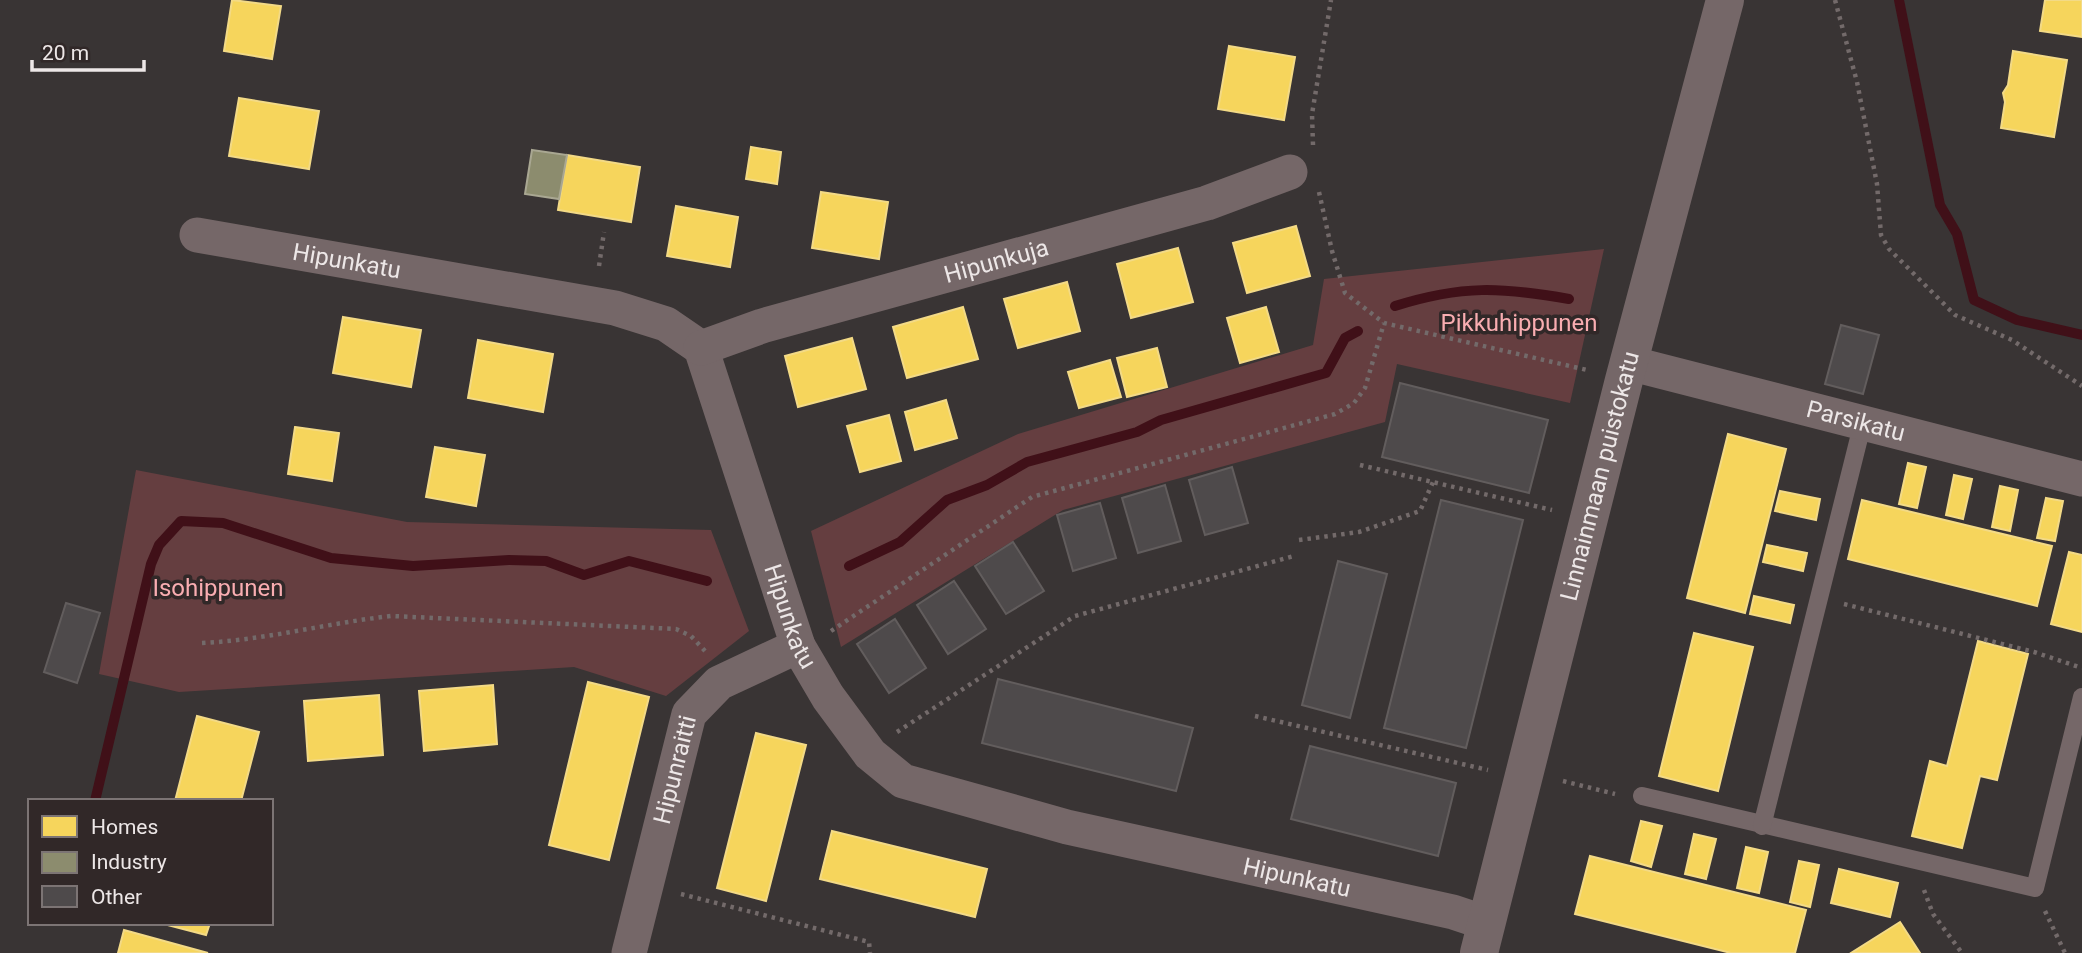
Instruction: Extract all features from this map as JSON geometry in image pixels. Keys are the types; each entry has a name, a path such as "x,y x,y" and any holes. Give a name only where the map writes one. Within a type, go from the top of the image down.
{"street":[{"name":"Linnainmaan puistokatu","path":"1482,938 1613,368 1725,0"},
{"name":"Hipunkuja","path":"701,348 762,326 1207,203 1302,170"},
{"name":"Hipunkatu","path":"197,235 615,309 666,324 701,348 798,646 828,697 870,754 903,781 1067,827 1453,912 1482,938"},
{"name":"Parsikatu","path":"1613,368 1863,422 2082,479"},
{"name":"Hipunraitti","path":"629,953 689,714 719,682 798,646"}],"lane":[{"path":"1762,826 1863,422"},
{"path":"1643,796 2035,888 2082,696"}],"path":[{"path":"1331,0 1302,170 1345,293 1384,323 1613,368"},
{"path":"1835,0 1857,82 1877,184 1881,235 1889,248 1955,315 1971,325 2012,340 2082,386"},
{"path":"599,266 604,232"},
{"path":"798,646 836,629 1032,497 1335,414 1354,403 1365,388 1384,323"},
{"path":"1360,465 1563,513"},
{"path":"1298,540 1359,532 1420,512 1433,482"},
{"path":"893,734 1075,616 1294,556"},
{"path":"1819,598 2034,652 2082,668"},
{"path":"202,643 252,641 351,620 391,616 658,627 676,629 691,636 730,678"},
{"path":"1255,716 1493,771"},
{"path":"1555,779 1634,798 1643,796"},
{"path":"1913,860 1933,914 1962,953"},
{"path":"646,885 869,942 870,953"},
{"path":"2035,888 2065,953"}],"green space":[{"name":"Pikkuhippunen","path":"1604,249 1570,403 1397,364 1385,422 1063,510 841,647 811,531 1018,434 1313,345 1324,279"},
{"name":"Isohippunen","path":"136,470 407,522 711,530 749,631 666,696 574,667 179,692 99,674"}],"building: Homes":[{"path":"232,0 281,6 272,59 224,51"},
{"path":"2045,0 2082,0 2082,37 2040,31"},
{"path":"1229,46 1295,57 1284,120 1218,109"},
{"path":"2013,51 2067,60 2054,137 2001,128 2005,102 2003,93 2008,85"},
{"path":"239,98 319,111 309,169 229,156"},
{"path":"751,147 781,152 777,184 746,179"},
{"path":"567,155 640,167 631,222 558,210"},
{"path":"821,192 888,202 879,259 812,248"},
{"path":"676,206 738,217 730,267 667,256"},
{"path":"1296,226 1310,276 1247,293 1233,243"},
{"path":"1178,248 1193,302 1131,318 1117,264"},
{"path":"1067,282 1080,331 1018,348 1004,299"},
{"path":"963,307 978,359 907,378 893,327"},
{"path":"1266,307 1279,352 1240,363 1227,318"},
{"path":"343,317 421,330 411,387 333,373"},
{"path":"852,338 866,389 798,407 785,356"},
{"path":"478,340 553,354 543,412 468,398"},
{"path":"1157,348 1167,387 1127,397 1117,358"},
{"path":"1110,360 1121,397 1079,408 1068,372"},
{"path":"946,400 957,438 915,450 905,412"},
{"path":"889,415 901,461 860,472 847,426"},
{"path":"295,427 339,433 332,481 288,474"},
{"path":"1728,434 1786,449 1745,613 1687,598"},
{"path":"435,447 485,455 476,506 426,497"},
{"path":"1908,463 1926,467 1917,508 1899,504"},
{"path":"1954,475 1972,479 1963,519 1946,515"},
{"path":"2000,486 2018,490 2010,531 1992,527"},
{"path":"1780,491 1820,499 1816,520 1775,511"},
{"path":"2046,498 2063,501 2055,541 2037,538"},
{"path":"1862,500 2052,546 2037,606 1848,559"},
{"path":"1767,545 1807,553 1803,571 1763,562"},
{"path":"2069,552 2082,555 2082,632 2051,624"},
{"path":"1754,596 1794,605 1790,623 1750,614"},
{"path":"1694,633 1753,647 1718,791 1659,776"},
{"path":"1978,641 2028,654 1997,780 1980,776 1962,848 1912,836 1930,761 1947,766"},
{"path":"588,682 649,697 609,860 549,845"},
{"path":"493,685 497,744 424,751 419,691"},
{"path":"379,695 383,755 308,761 304,701"},
{"path":"197,716 259,732 242,799 176,799"},
{"path":"756,733 806,745 766,901 717,888"},
{"path":"1641,821 1662,826 1651,867 1631,861"},
{"path":"832,831 987,869 975,917 820,879"},
{"path":"1694,834 1716,839 1706,879 1685,874"},
{"path":"1746,847 1768,852 1759,893 1737,888"},
{"path":"1590,856 1806,910 1795,953 1731,953 1575,914"},
{"path":"1799,861 1819,865 1810,907 1790,902"},
{"path":"1839,869 1898,883 1890,917 1831,903"},
{"path":"1900,922 1920,953 1851,953"},
{"path":"168,925 209,925 206,935"},
{"path":"124,930 208,953 118,953"}],"building: Industry":[{"path":"532,150 567,155 559,199 525,194"}],"building: Other":[{"path":"1841,325 1879,335 1863,394 1825,384"},
{"path":"1400,383 1548,420 1529,493 1382,457"},
{"path":"1232,467 1248,523 1205,535 1189,480"},
{"path":"1165,485 1181,541 1138,553 1122,498"},
{"path":"1441,500 1523,520 1466,748 1384,728"},
{"path":"1100,503 1116,558 1073,571 1057,515"},
{"path":"1013,542 1044,591 1006,614 975,566"},
{"path":"1338,561 1387,574 1350,718 1302,705"},
{"path":"954,581 986,629 948,654 917,605"},
{"path":"66,603 100,613 77,683 44,672"},
{"path":"895,619 926,668 889,693 857,644"},
{"path":"998,679 1193,728 1176,791 982,743"},
{"path":"1310,746 1456,783 1438,856 1291,819"}],"waterway":[{"path":"1899,0 1940,205 1957,234 1974,300 2017,320 2082,335"},
{"path":"1395,306 1441,294 1482,290 1523,292 1569,299"},
{"path":"849,566 900,542 947,500 987,485 1027,462 1137,432 1161,420 1326,373 1345,338 1358,331"},
{"path":"95,799 151,564 159,545 181,521 223,523 331,558 413,566 509,560 546,561 584,575 629,561 707,581"}]}
